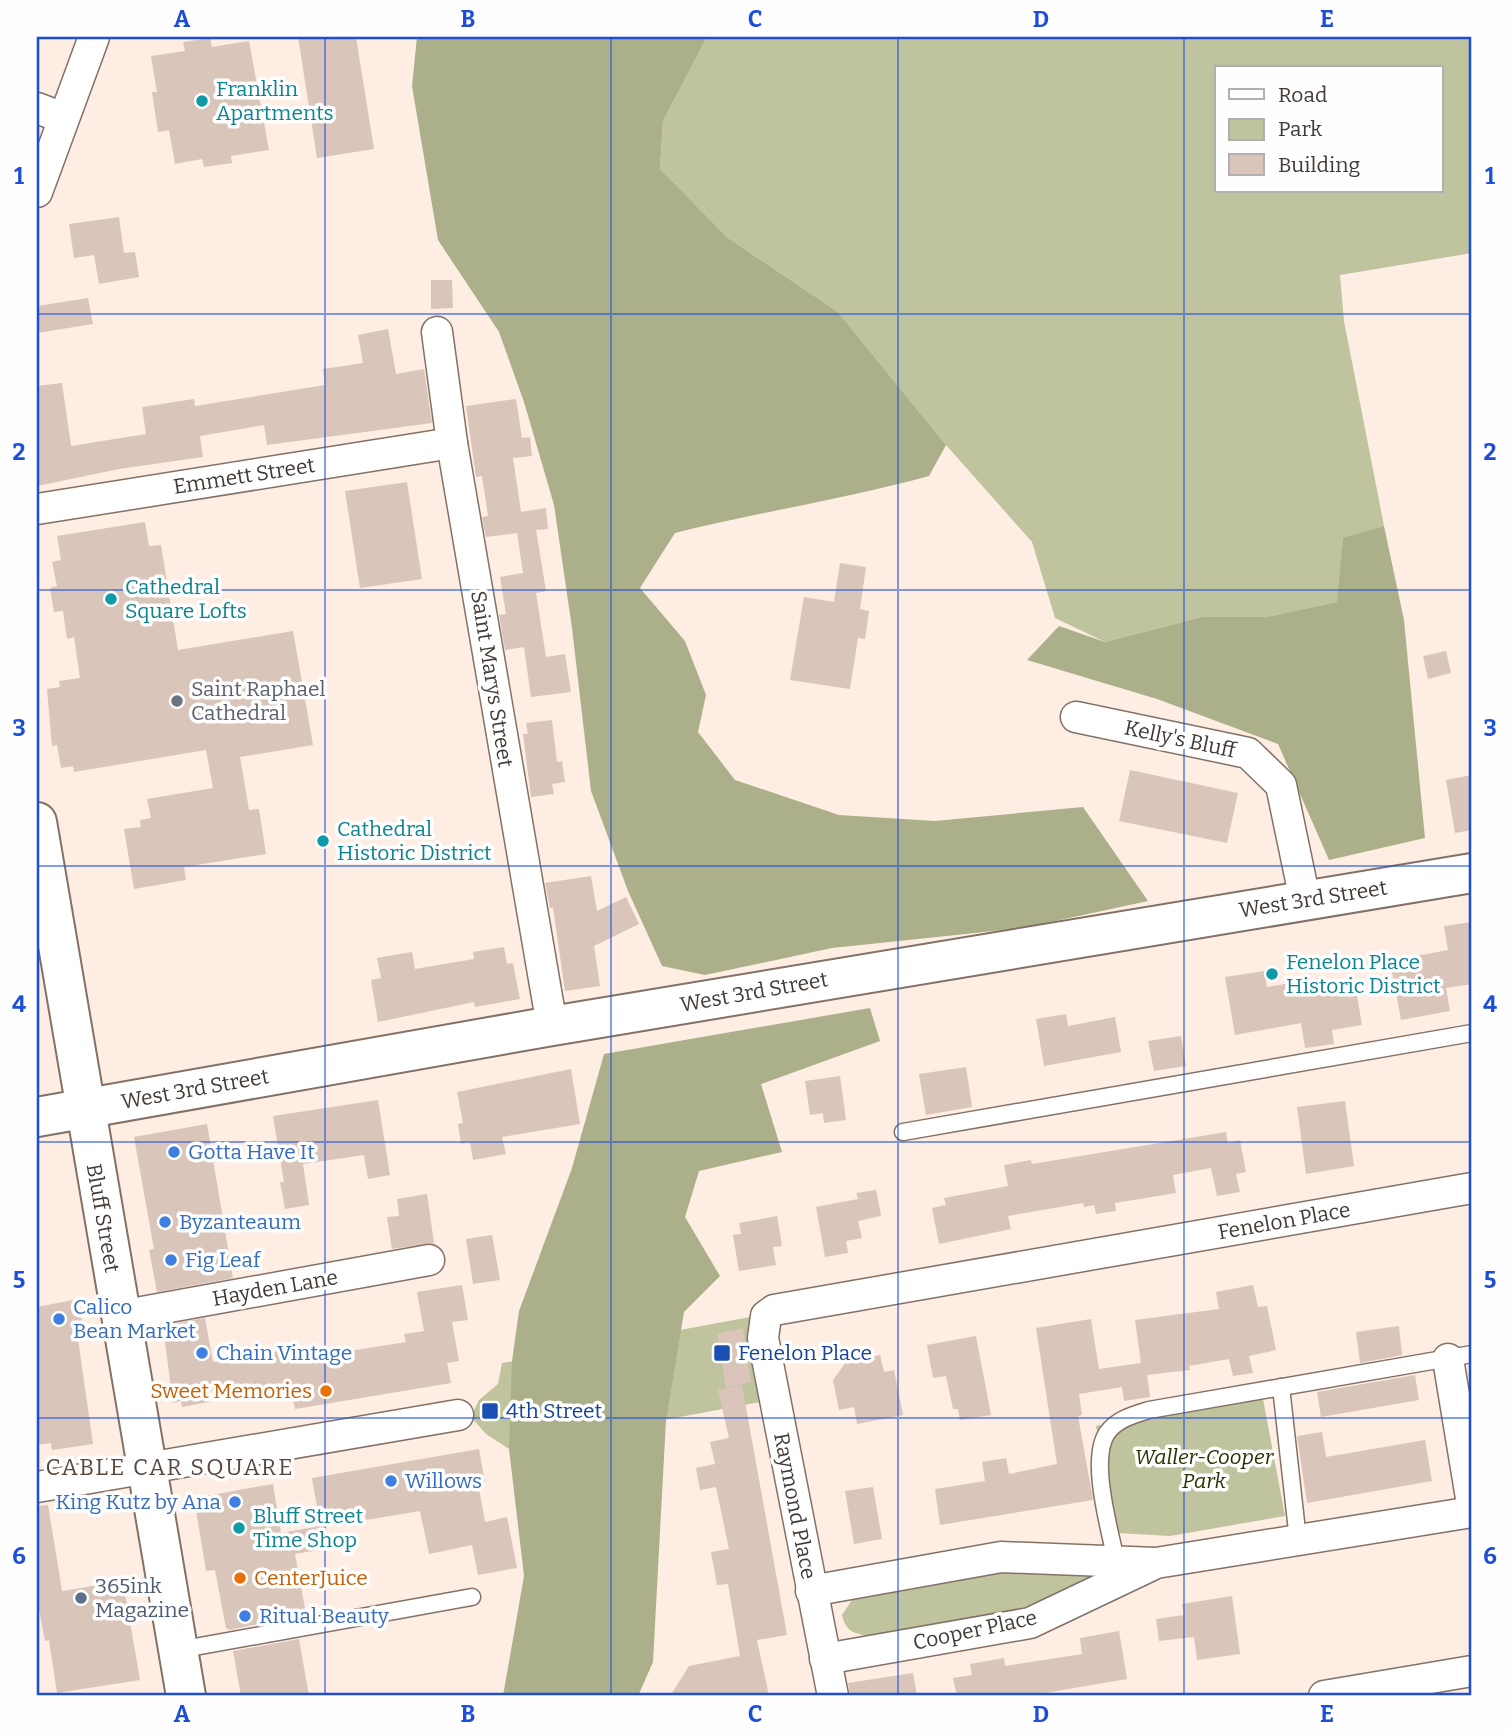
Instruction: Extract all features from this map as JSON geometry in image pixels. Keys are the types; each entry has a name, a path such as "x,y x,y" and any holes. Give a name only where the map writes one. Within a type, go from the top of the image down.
{"street":[{"path":"37,192 50,113 94,37"},
{"name":"Saint Marys Street","path":"437,332 452,443 552,1026"},
{"name":"Emmett Street","path":"37,509 452,443"},
{"name":"Kelly's Bluff","path":"1076,717 1248,753 1281,785 1305,900"},
{"name":"Bluff Street","path":"37,822 186,1696"},
{"name":"West 3rd Street","path":"37,1117 552,1026 1472,873"},
{"name":"Fenelon Place","path":"766,1316 781,1307 1472,1188"},
{"name":"Hayden Lane","path":"120,1316 429,1261"},
{"name":"Raymond Place","path":"766,1316 763,1338 833,1696"},
{"path":"1460,1356 1472,1504"},
{"path":"37,1487 458,1415"},
{"name":"Cooper Place","path":"811,1591 1001,1557 1156,1563 1472,1512"},
{"name":"Cooper Place","path":"825,1659 1030,1623 1156,1563"},
{"path":"1324,1696 1472,1671"}],"lane":[{"path":"903,1132 1472,1033"},
{"path":"1116,1561 1100,1465 1102,1446 1108,1433 1123,1418 1149,1410 1460,1356"},
{"path":"1281,1387 1298,1540"},
{"path":"178,1650 472,1597"}],"green space":[{"path":"417,37 707,37 663,121 660,169 728,238 838,312 946,445 929,476 675,533 640,588 685,641 706,695 698,732 735,780 839,815 935,821 1083,807 1148,901 1023,928 832,948 705,975 662,966 628,891 591,791 554,505 524,402 499,332 438,240 412,86"},
{"path":"707,37 1472,37 1472,253 1340,275 1344,321 1384,526 1343,539 1338,602 1266,617 1202,617 1105,642 1055,618 1032,542 946,445 838,312 728,238 660,169 663,121"},
{"path":"1384,526 1404,620 1425,838 1329,860 1278,744 1157,699 1027,660 1059,626 1105,642 1202,617 1266,617 1337,602 1343,538"},
{"path":"870,1008 880,1041 761,1084 782,1152 699,1171 685,1217 720,1276 684,1312 666,1420 653,1662 638,1696 503,1696 524,1576 509,1449 512,1361 519,1311 572,1168 604,1054"},
{"path":"750,1317 766,1401 509,1449 486,1434 471,1417 479,1400 498,1384 502,1363"},
{"name":"Waller-Cooper Park","path":"1263,1399 1285,1516 1170,1536 1117,1533 1096,1426"},
{"path":"1009,1571 1113,1573 1114,1577 1016,1610 869,1636 851,1631 842,1615 854,1597"}],"building":[{"path":"298,37 356,37 374,149 317,158"},
{"name":"Franklin Apartments","path":"210,38 212,47 249,41 269,150 231,156 232,163 204,167 202,159 175,164 169,130 158,132 152,92 157,92 151,56 185,51 183,42"},
{"path":"119,217 124,253 135,252 139,277 99,284 94,255 74,258 69,224"},
{"path":"431,280 452,280 453,308 431,309"},
{"path":"88,298 93,324 37,333 37,306"},
{"path":"388,329 396,374 424,369 432,423 267,445 264,425 200,436 203,457 119,469 37,486 37,386 62,383 71,446 146,434 142,407 194,399 195,406 325,385 323,369 363,363 358,335"},
{"path":"516,399 522,438 530,437 532,456 513,458 521,512 546,508 548,529 536,530 546,591 536,593 546,657 565,654 571,692 531,697 524,647 505,650 499,615 506,614 500,577 523,573 517,533 486,537 482,517 488,516 482,476 476,477 466,406"},
{"path":"407,482 422,579 360,588 345,491"},
{"path":"145,522 149,546 161,545 178,650 293,631 313,745 240,757 249,810 259,809 266,854 184,867 186,880 134,889 124,829 141,827 140,820 151,818 147,799 213,788 206,750 74,772 73,766 61,768 57,745 52,746 47,689 60,687 59,681 80,678 74,637 67,639 63,611 54,612 50,588 57,586 52,562 61,560 57,536"},
{"path":"840,563 866,567 860,609 869,611 865,639 858,638 850,689 790,680 804,597 834,602"},
{"path":"1446,651 1451,673 1428,679 1423,656"},
{"path":"552,720 557,762 562,761 565,782 552,784 554,794 531,797 523,734 528,734 526,723"},
{"path":"1130,770 1238,793 1227,843 1119,821"},
{"path":"1472,775 1472,830 1455,833 1446,780"},
{"path":"591,876 597,911 626,897 639,924 594,946 600,986 565,991 553,908 550,908 545,883"},
{"path":"1472,922 1472,984 1446,988 1450,1011 1401,1020 1390,961 1448,950 1444,926"},
{"path":"504,947 507,964 513,963 520,999 475,1007 474,1002 378,1022 371,980 381,978 377,958 412,952 415,969 474,959 473,952"},
{"path":"1264,971 1267,987 1325,977 1326,983 1354,978 1362,1025 1332,1030 1334,1044 1305,1048 1301,1023 1235,1035 1225,977"},
{"path":"1066,1014 1068,1026 1115,1017 1121,1052 1044,1066 1036,1019"},
{"path":"1181,1036 1186,1066 1154,1071 1148,1041"},
{"path":"966,1067 972,1107 926,1115 919,1074"},
{"path":"571,1069 580,1124 502,1137 506,1154 473,1160 470,1142 461,1144 458,1124 463,1123 457,1092"},
{"path":"840,1076 846,1120 824,1123 823,1113 810,1115 805,1081"},
{"path":"378,1100 390,1175 368,1179 364,1155 303,1164 309,1205 285,1209 280,1182 284,1182 273,1116"},
{"path":"1345,1101 1354,1166 1306,1174 1297,1107"},
{"path":"207,1124 233,1278 157,1292 149,1250 154,1249 134,1137"},
{"path":"1226,1132 1228,1143 1240,1140 1246,1172 1236,1174 1240,1192 1217,1196 1211,1168 1173,1175 1176,1193 1115,1203 1116,1211 1096,1214 1094,1205 1084,1207 1083,1203 1008,1216 1011,1229 939,1244 932,1208 946,1205 944,1198 1008,1186 1004,1165 1031,1160 1032,1164"},
{"path":"876,1190 881,1216 858,1221 862,1238 846,1241 848,1253 825,1257 816,1207 858,1199 856,1193"},
{"path":"427,1194 434,1243 392,1249 387,1217 399,1216 397,1199"},
{"path":"777,1216 782,1246 773,1247 776,1265 739,1271 733,1235 741,1234 739,1223"},
{"path":"492,1235 500,1280 473,1284 466,1239"},
{"path":"462,1285 468,1320 452,1322 459,1361 447,1363 451,1383 295,1409 291,1388 253,1394 251,1384 207,1392 209,1402 182,1407 181,1401 173,1403 164,1335 169,1334 167,1325 205,1318 213,1362 285,1350 287,1361 406,1342 404,1334 424,1331 417,1292"},
{"path":"1253,1285 1258,1307 1267,1306 1276,1350 1249,1356 1253,1373 1233,1376 1229,1359 1189,1366 1190,1370 1147,1375 1150,1397 1124,1401 1122,1387 1079,1394 1082,1415 1078,1416 1093,1500 940,1525 935,1489 985,1481 982,1462 1006,1458 1009,1474 1057,1464 1036,1328 1091,1319 1099,1369 1141,1363 1135,1320 1219,1309 1216,1292"},
{"path":"78,1299 84,1331 77,1332 93,1444 52,1450 51,1443 37,1445 37,1307"},
{"path":"1399,1326 1402,1355 1360,1363 1356,1332"},
{"path":"743,1328 751,1382 726,1388 717,1334"},
{"path":"976,1336 991,1415 960,1420 958,1409 953,1409 946,1376 933,1378 927,1345"},
{"path":"880,1355 884,1372 894,1370 903,1415 857,1424 854,1407 839,1410 833,1380 846,1362"},
{"path":"1415,1375 1419,1400 1321,1417 1317,1392"},
{"path":"742,1385 787,1635 757,1640 769,1696 670,1696 689,1666 740,1656 728,1584 717,1585 711,1552 729,1549 716,1487 700,1490 696,1468 715,1464 710,1442 729,1438 718,1390"},
{"path":"1322,1432 1326,1457 1425,1440 1432,1481 1307,1503 1297,1436"},
{"path":"479,1449 485,1482 478,1483 485,1522 507,1517 517,1568 478,1575 472,1545 429,1554 420,1511 366,1520 365,1516 320,1524 312,1478"},
{"path":"273,1484 281,1533 326,1525 330,1548 295,1554 306,1614 229,1630 226,1628 215,1570 206,1571 194,1498"},
{"path":"873,1487 882,1539 854,1544 845,1491"},
{"path":"48,1505 62,1591 123,1581 140,1680 57,1693 49,1640 45,1641 37,1600 37,1506"},
{"path":"1232,1596 1240,1654 1197,1660 1194,1637 1159,1641 1156,1619 1184,1615 1182,1604"},
{"path":"1119,1631 1127,1679 1027,1696 957,1696 953,1678 972,1675 970,1664 1004,1658 1005,1666 1082,1654 1080,1638"},
{"path":"299,1639 309,1696 241,1696 233,1651"},
{"path":"913,1673 917,1696 850,1696 848,1683"}],"place":[{"name":"Franklin Apartments","path":"202,101"},
{"name":"Cathedral Square Lofts","path":"111,599"},
{"name":"Saint Raphael Cathedral","path":"177,701"},
{"name":"Cathedral Historic District","path":"323,841"},
{"name":"Fenelon Place Historic District","path":"1272,974"},
{"name":"Gotta Have It","path":"174,1152"},
{"name":"Byzanteaum","path":"165,1222"},
{"name":"Fig Leaf","path":"171,1260"},
{"name":"Calico Bean Market","path":"59,1319"},
{"name":"Chain Vintage","path":"202,1353"},
{"name":"Fenelon Place","path":"722,1353"},
{"name":"Sweet Memories","path":"326,1391"},
{"name":"4th Street","path":"490,1411"},
{"name":"Willows","path":"391,1481"},
{"name":"King Kutz by Ana","path":"235,1502"},
{"name":"Bluff Street Time Shop","path":"239,1528"},
{"name":"CenterJuice","path":"240,1578"},
{"name":"365ink Magazine","path":"81,1598"},
{"name":"Ritual Beauty","path":"245,1616"}],"district":[{"name":"CABLE CAR SQUARE","path":"170,1467"}]}
